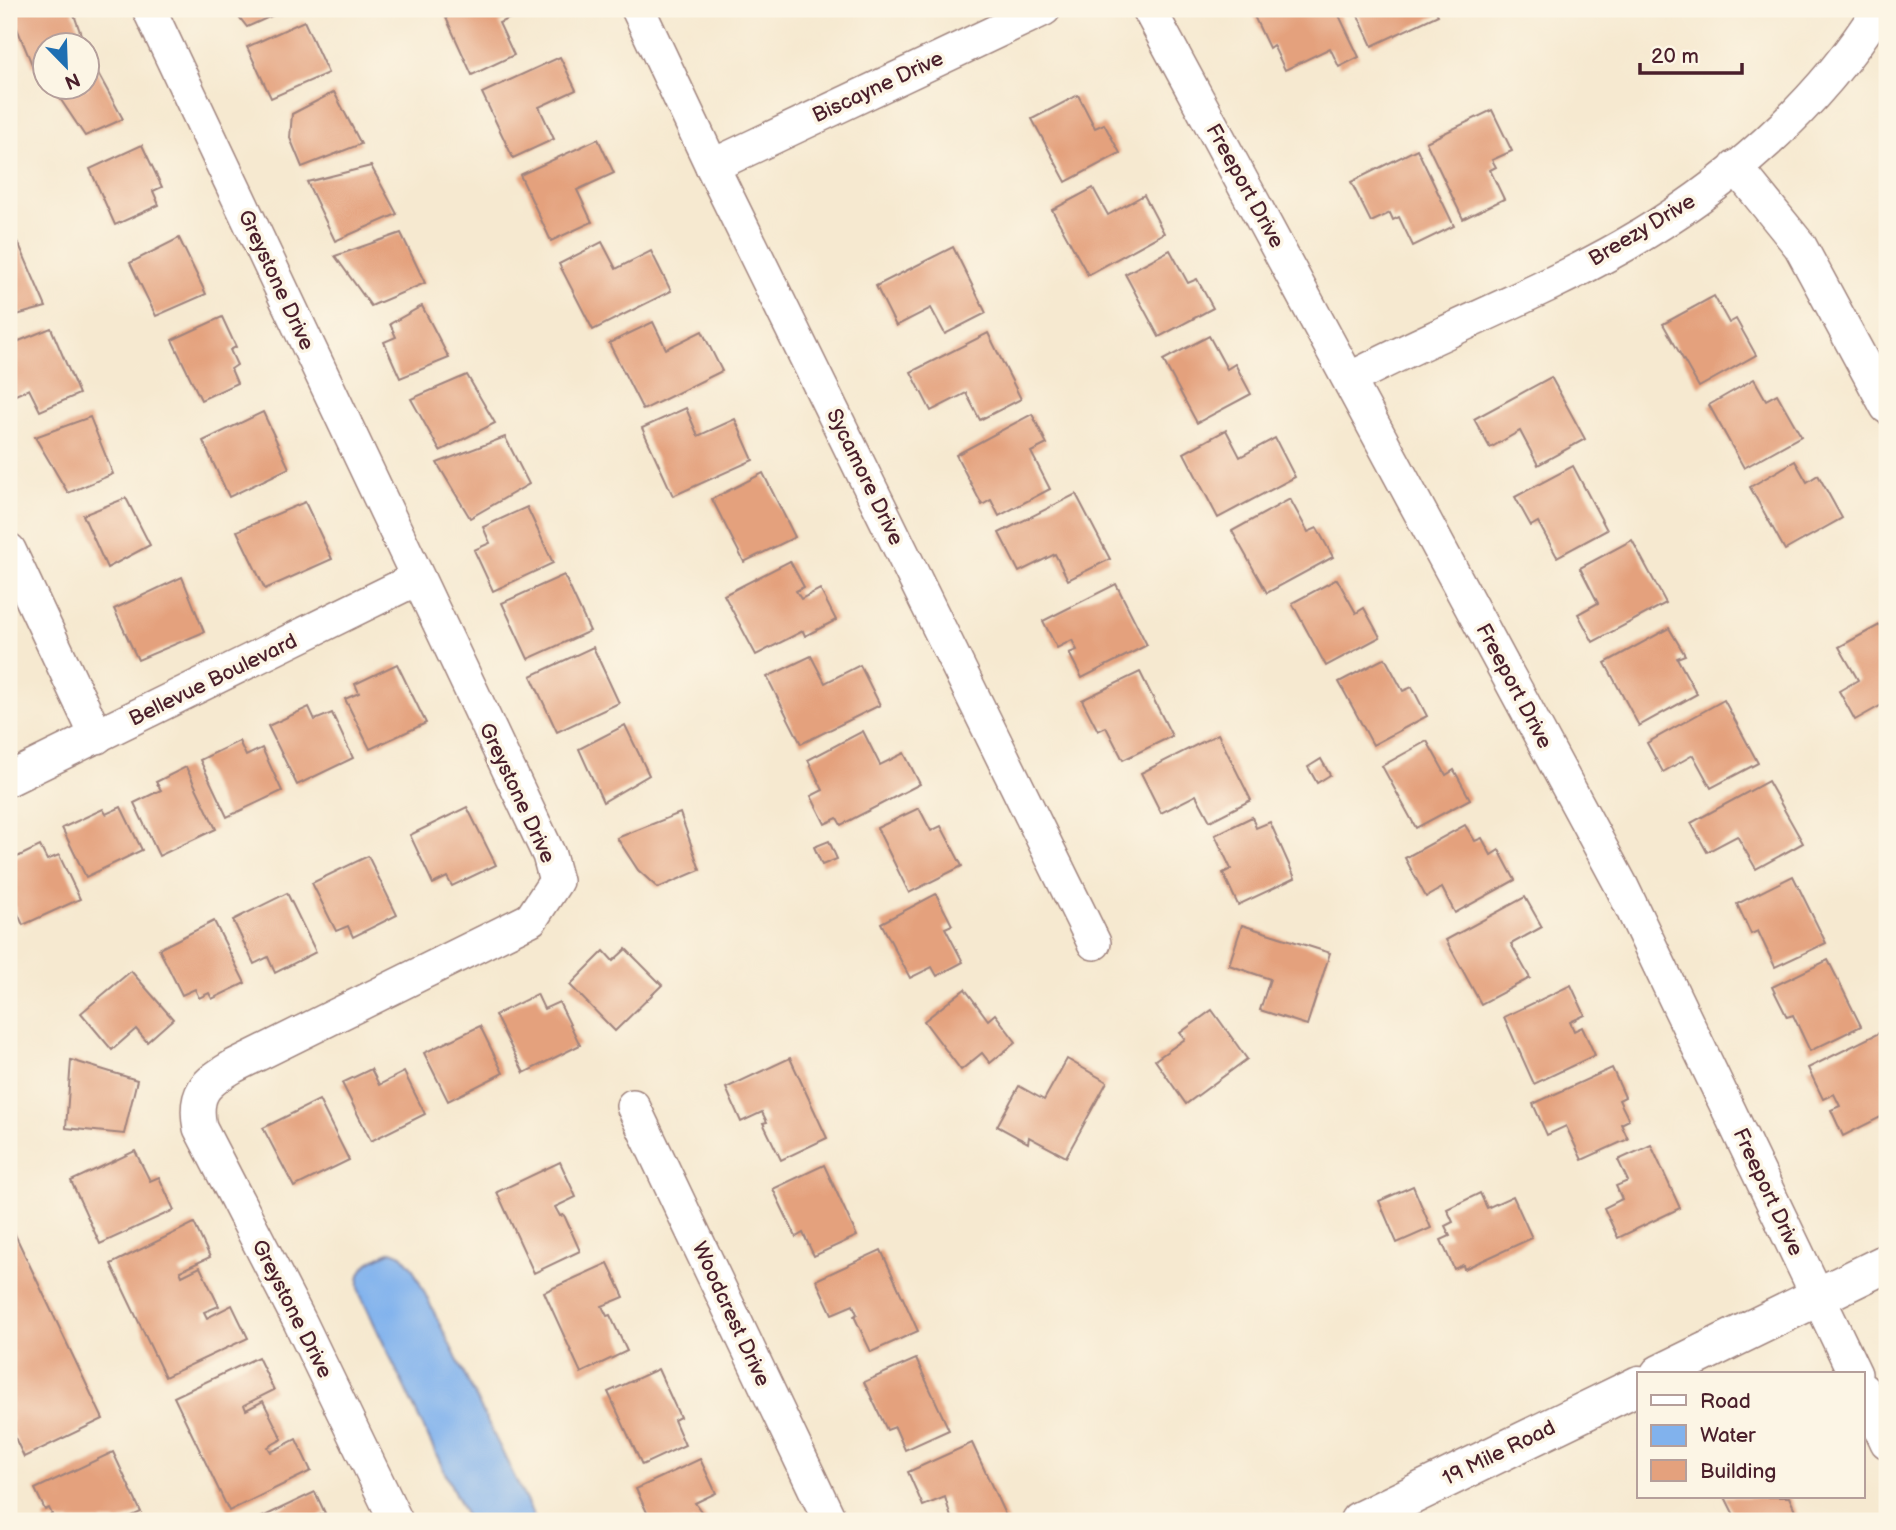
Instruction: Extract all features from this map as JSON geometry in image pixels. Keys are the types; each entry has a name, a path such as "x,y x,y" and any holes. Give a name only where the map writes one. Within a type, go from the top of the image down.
{"street":[{"name":"Greystone Drive","path":"149,9 416,579 549,855 556,881 531,919 212,1079 200,1094 196,1110 200,1128 300,1322 396,1521"},
{"name":"Sycamore Drive","path":"638,9 712,166 1094,943"},
{"name":"Biscayne Drive","path":"712,166 1044,9"},
{"name":"Freeport Drive","path":"1149,9 1646,933 1854,1372"},
{"name":"Breezy Drive","path":"1350,379 1621,247 1677,212 1737,167 1787,122 1816,90 1879,9"},
{"path":"1737,167 1800,246 1887,407"},
{"path":"9,551 97,737"},
{"name":"Bellevue Boulevard","path":"9,779 416,579"},
{"name":"Woodcrest Drive","path":"633,1106 830,1521"},
{"path":"1664,1372 1887,1263"},
{"name":"19 Mile Road","path":"1359,1521 1637,1386"},
{"path":"1864,1392 1887,1442"}],"water":[{"path":"392,1251 402,1255 412,1267 536,1521 468,1521 360,1294 361,1271 376,1258"}],"building":[{"path":"9,9 72,9 80,32 32,32 32,65"},
{"path":"233,9 287,9 247,27"},
{"path":"442,9 530,9 499,23 514,55 472,75"},
{"path":"1262,9 1336,9 1359,57 1339,67 1330,48 1285,70 1273,45 1269,48 1253,14"},
{"path":"1355,9 1435,9 1438,15 1372,46"},
{"path":"304,21 328,73 271,98 247,47"},
{"path":"560,57 576,90 539,107 554,139 513,158 482,93"},
{"path":"102,81 123,119 85,136 62,102 102,102"},
{"path":"334,92 361,144 302,167 290,138 292,114"},
{"path":"1078,95 1095,128 1104,124 1120,153 1066,182 1032,119"},
{"path":"1492,110 1512,151 1492,160 1496,167 1490,170 1504,199 1463,219 1426,142"},
{"path":"598,139 614,173 577,190 592,222 551,241 520,175"},
{"path":"142,145 162,187 153,191 159,205 115,225 90,169"},
{"path":"1417,149 1454,226 1413,246 1399,217 1393,220 1390,213 1371,222 1351,182"},
{"path":"371,166 397,214 335,241 307,182"},
{"path":"1093,188 1108,215 1144,195 1164,233 1088,275 1052,210"},
{"path":"401,233 425,283 371,306 335,256"},
{"path":"179,238 206,294 156,316 130,263"},
{"path":"18,242 46,307 9,317 9,245"},
{"path":"602,242 616,269 651,251 671,291 593,330 559,264"},
{"path":"953,247 986,313 945,334 931,308 896,326 876,286"},
{"path":"1170,250 1188,283 1197,279 1213,308 1159,337 1125,274"},
{"path":"1714,296 1729,323 1736,319 1756,355 1699,387 1663,324"},
{"path":"422,306 449,358 400,378 384,342 396,337 390,324"},
{"path":"222,317 236,347 230,350 237,365 231,369 237,383 201,400 172,340"},
{"path":"653,322 666,349 702,331 722,371 643,410 609,343"},
{"path":"51,328 79,394 40,411 29,389 11,397 9,345"},
{"path":"988,333 1021,399 980,420 966,393 931,411 911,372"},
{"path":"1209,336 1227,369 1235,364 1251,394 1197,423 1163,360"},
{"path":"467,375 495,423 440,451 411,399"},
{"path":"1551,377 1585,439 1538,465 1520,431 1490,448 1474,419"},
{"path":"1754,379 1766,400 1777,394 1801,436 1744,468 1709,405"},
{"path":"686,408 698,436 735,419 753,460 673,496 642,428"},
{"path":"263,412 289,468 229,497 203,441"},
{"path":"1032,414 1047,444 1031,452 1050,489 999,516 991,500 982,505 956,455"},
{"path":"90,417 113,474 68,493 35,437"},
{"path":"1226,430 1240,457 1275,438 1295,477 1218,518 1184,453"},
{"path":"505,437 529,484 470,518 437,463"},
{"path":"1795,461 1807,482 1818,475 1842,518 1785,550 1750,487"},
{"path":"1573,466 1607,530 1557,557 1538,522 1531,526 1515,497"},
{"path":"763,473 795,537 744,562 712,499"},
{"path":"1076,494 1110,559 1068,580 1055,554 1019,572 999,533"},
{"path":"126,498 150,545 107,568 83,515"},
{"path":"1290,499 1308,532 1317,528 1333,557 1267,593 1232,531"},
{"path":"305,502 332,559 265,589 237,531"},
{"path":"527,507 553,563 493,591 474,550 490,543 483,527"},
{"path":"1632,540 1666,603 1593,642 1578,614 1598,603 1580,568"},
{"path":"790,561 804,587 796,591 801,599 820,589 836,620 805,636 803,631 756,655 724,595"},
{"path":"564,575 590,631 528,659 502,603"},
{"path":"182,577 204,632 138,660 114,609"},
{"path":"1337,579 1356,613 1364,608 1380,637 1326,666 1292,603"},
{"path":"1116,584 1147,645 1082,678 1069,653 1077,650 1072,640 1057,648 1043,621"},
{"path":"1887,621 1887,702 1855,720 1839,691 1858,680 1839,647"},
{"path":"1669,628 1685,655 1677,658 1697,694 1639,726 1605,663"},
{"path":"593,647 619,703 557,732 531,676"},
{"path":"811,656 825,683 860,665 880,705 801,744 767,677"},
{"path":"1385,658 1403,691 1412,687 1427,716 1373,745 1339,682"},
{"path":"397,664 426,723 370,749 345,699 359,693 355,684"},
{"path":"1140,672 1172,736 1123,760 1106,727 1098,731 1082,700"},
{"path":"1724,700 1758,763 1711,788 1693,755 1663,772 1647,743"},
{"path":"309,707 315,720 332,713 353,758 297,785 268,726"},
{"path":"625,725 649,775 603,802 579,749"},
{"path":"863,731 880,765 904,753 920,784 841,825 837,818 825,824 811,796 823,790 808,760"},
{"path":"1218,734 1251,800 1210,821 1196,795 1161,813 1141,773"},
{"path":"239,741 246,756 262,748 282,791 227,817 200,760"},
{"path":"1427,741 1446,775 1454,770 1470,799 1416,828 1382,766"},
{"path":"1321,759 1330,775 1317,783 1308,767"},
{"path":"186,767 216,829 159,856 134,803 161,790 156,782"},
{"path":"1768,781 1803,843 1756,869 1737,836 1707,852 1691,823"},
{"path":"121,807 142,850 86,877 62,828 103,809 106,814"},
{"path":"467,807 496,865 452,886 447,877 433,884 410,835"},
{"path":"919,808 931,831 941,826 962,866 909,893 877,828"},
{"path":"680,813 700,870 658,888 638,870 617,838"},
{"path":"1252,817 1256,828 1270,822 1295,878 1238,905 1223,873 1231,869 1215,835"},
{"path":"1465,825 1475,841 1482,838 1491,855 1499,850 1515,880 1455,913 1442,888 1426,897 1405,858"},
{"path":"829,841 837,859 822,865 814,847"},
{"path":"40,846 47,860 59,855 80,899 23,925 9,895 9,861"},
{"path":"368,856 397,915 353,937 348,926 336,931 312,883"},
{"path":"1793,876 1826,943 1775,967 1758,931 1751,934 1737,904"},
{"path":"287,893 316,952 275,973 268,957 254,964 233,920"},
{"path":"936,894 952,925 945,928 963,962 937,976 932,967 910,978 881,923"},
{"path":"1525,897 1542,927 1511,944 1530,978 1481,1004 1446,940"},
{"path":"214,921 245,983 212,999 209,993 199,998 195,989 182,995 159,949"},
{"path":"1242,925 1330,953 1307,1025 1260,1010 1270,979 1229,965"},
{"path":"626,949 662,985 615,1031 570,985 604,951 613,961"},
{"path":"1828,960 1861,1026 1810,1051 1793,1015 1787,1017 1772,987"},
{"path":"131,971 173,1019 147,1042 136,1029 112,1050 81,1013"},
{"path":"1571,985 1585,1015 1570,1022 1574,1031 1582,1027 1595,1055 1534,1084 1504,1017"},
{"path":"965,989 988,1020 995,1014 1016,1042 990,1063 982,1053 961,1070 924,1021"},
{"path":"537,994 544,1009 559,1002 580,1045 524,1073 495,1015"},
{"path":"1212,1010 1247,1059 1186,1104 1155,1060 1185,1039 1180,1033"},
{"path":"480,1026 503,1073 448,1101 424,1053"},
{"path":"1887,1029 1887,1114 1843,1136 1831,1110 1840,1106 1834,1094 1823,1099 1808,1068"},
{"path":"790,1058 827,1138 781,1160 763,1123 767,1122 762,1112 741,1122 726,1088"},
{"path":"1067,1059 1107,1082 1066,1157 1029,1137 1028,1143 997,1126 1019,1086 1044,1100"},
{"path":"71,1060 137,1080 124,1134 66,1128"},
{"path":"1612,1068 1625,1097 1619,1100 1629,1120 1621,1124 1628,1139 1582,1160 1566,1126 1547,1135 1533,1104"},
{"path":"371,1069 379,1085 404,1072 425,1114 371,1141 342,1083"},
{"path":"319,1100 349,1160 294,1187 263,1128"},
{"path":"1651,1145 1680,1208 1618,1238 1604,1208 1622,1199 1616,1186 1628,1181 1618,1160"},
{"path":"135,1151 150,1181 159,1177 174,1210 100,1244 71,1181"},
{"path":"560,1162 576,1197 555,1207 560,1216 564,1215 580,1251 534,1273 497,1192"},
{"path":"824,1165 857,1236 814,1256 803,1233 796,1237 773,1189"},
{"path":"1413,1186 1431,1228 1397,1243 1379,1201"},
{"path":"1480,1193 1487,1208 1513,1196 1532,1238 1464,1269 1463,1265 1454,1269 1441,1240 1450,1236 1445,1226 1453,1222 1447,1209"},
{"path":"9,1222 103,1419 24,1457 9,1425 12,1420 9,1413"},
{"path":"194,1223 210,1257 180,1271 182,1276 200,1267 219,1306 204,1312 207,1318 232,1305 248,1338 165,1377 111,1264"},
{"path":"881,1250 918,1331 871,1352 854,1316 857,1314 853,1305 832,1314 816,1280"},
{"path":"608,1263 624,1297 602,1306 607,1316 610,1315 627,1351 581,1373 544,1292"},
{"path":"258,1357 274,1390 244,1405 246,1410 263,1401 282,1439 268,1447 271,1452 296,1439 311,1471 229,1511 174,1397"},
{"path":"916,1359 949,1430 905,1450 895,1427 887,1430 864,1382"},
{"path":"658,1369 680,1417 674,1420 685,1445 642,1465 608,1392"},
{"path":"972,1443 1008,1521 952,1521 945,1497 923,1506 908,1472"},
{"path":"113,1452 141,1512 121,1521 45,1521 44,1518 52,1514 49,1508 45,1510 35,1489"},
{"path":"700,1459 716,1493 695,1503 708,1521 651,1521 636,1489"},
{"path":"315,1492 325,1513 320,1515 323,1521 254,1521"},
{"path":"1726,1498 1789,1498 1800,1521 1737,1521"}]}
